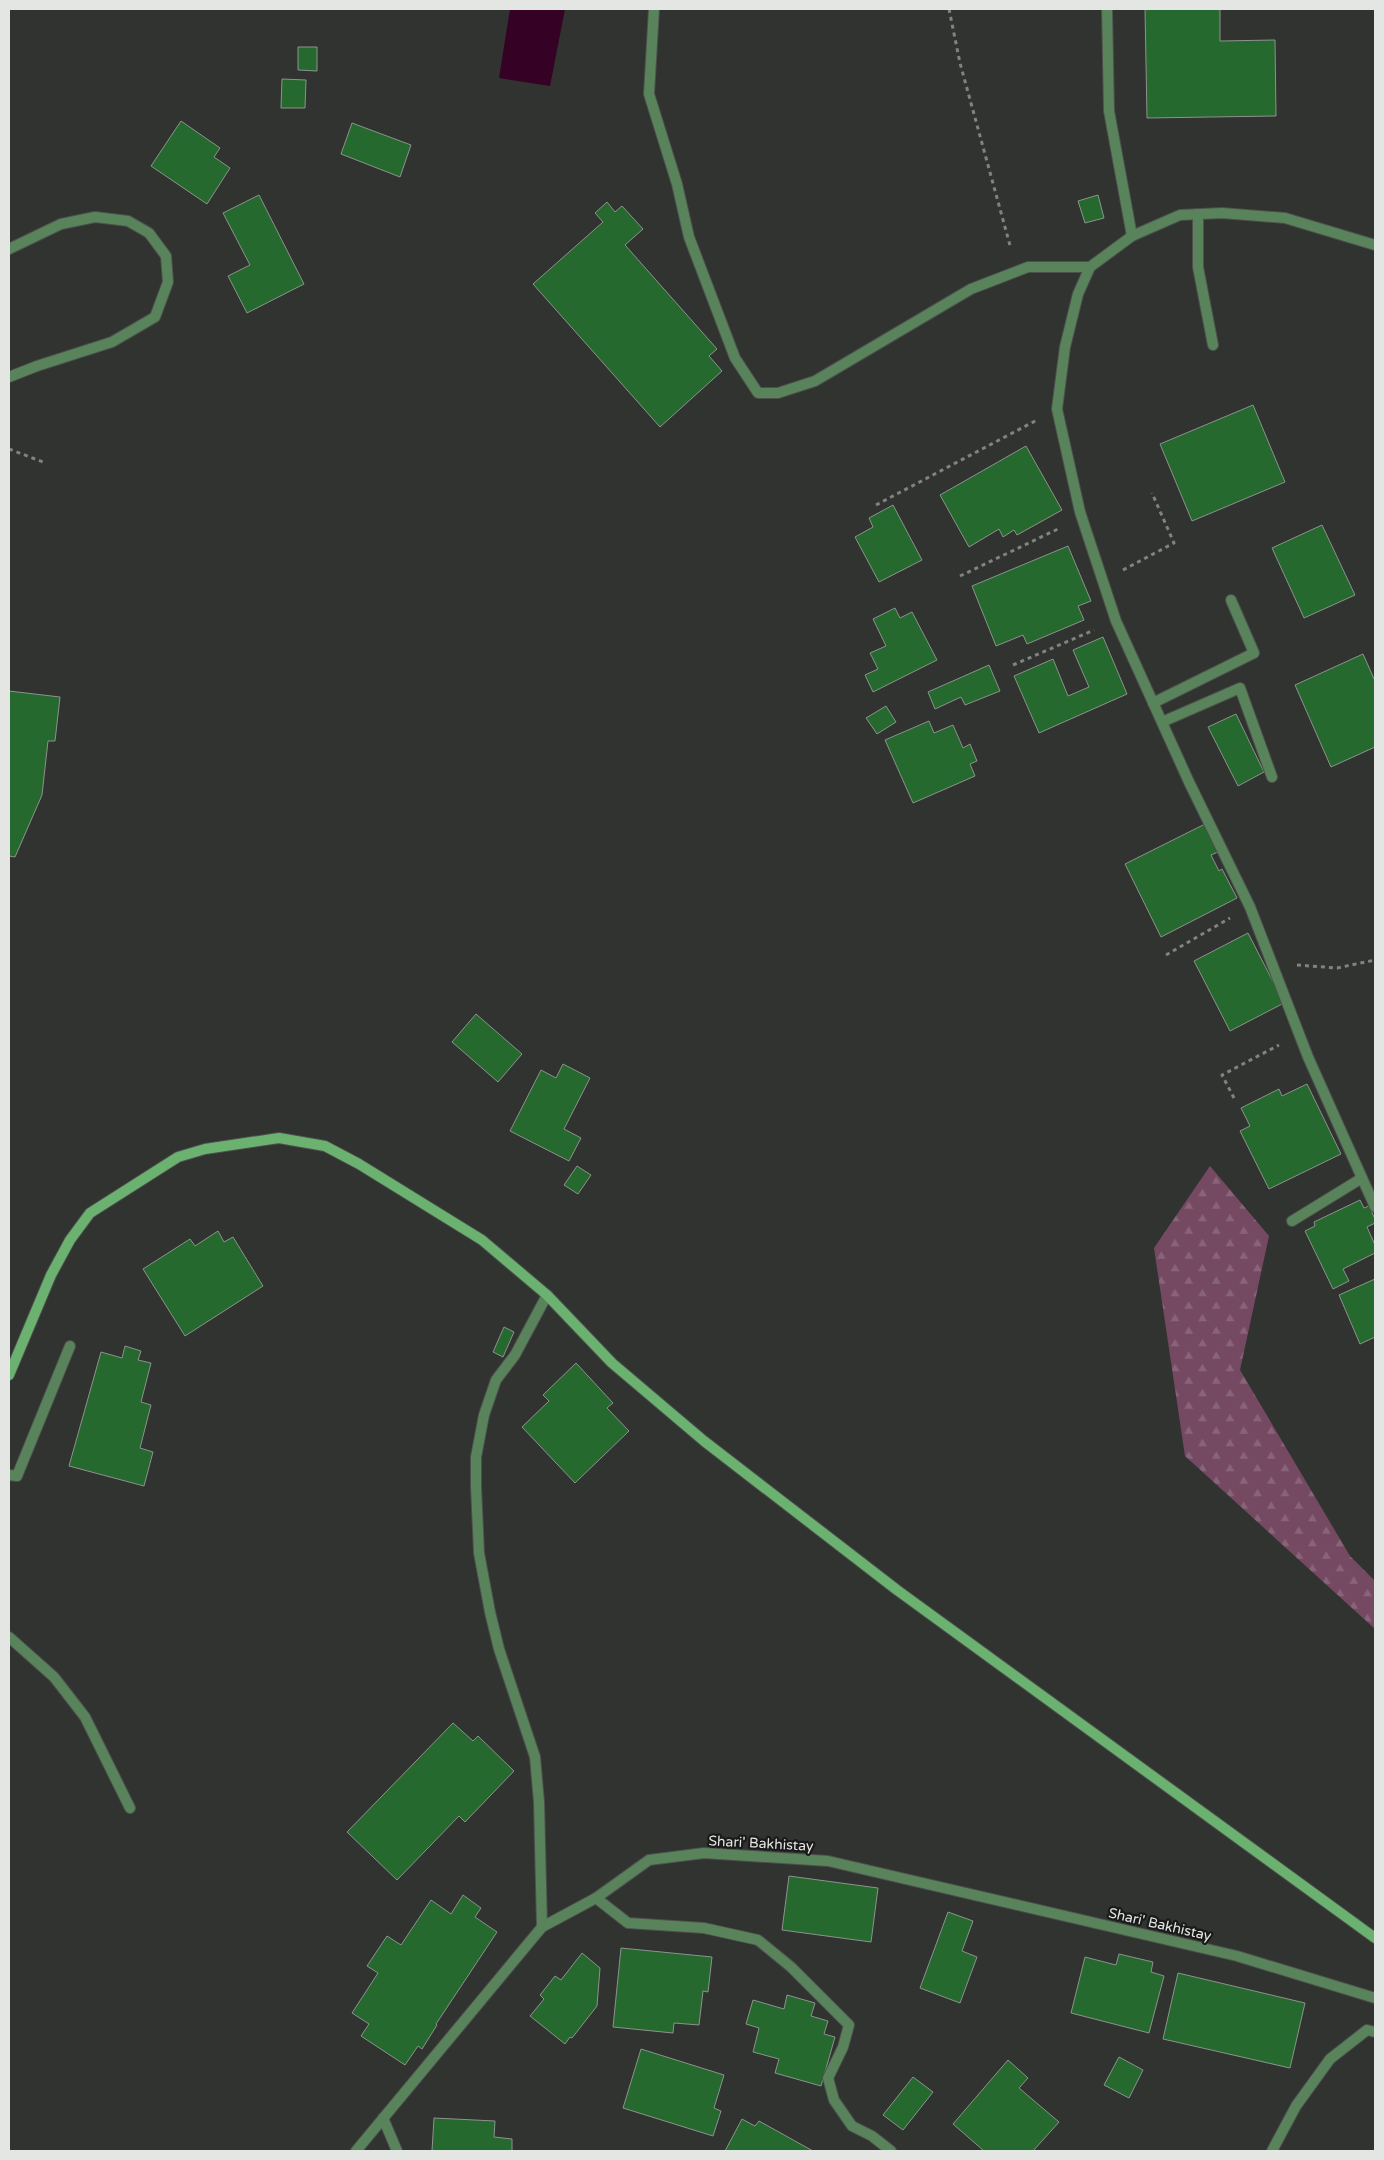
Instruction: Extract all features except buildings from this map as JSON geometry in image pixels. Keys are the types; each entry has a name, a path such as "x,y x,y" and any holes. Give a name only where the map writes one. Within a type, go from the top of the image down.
{"main road":[{"path":"9,1375 51,1275 70,1240 90,1213 178,1157 205,1149 279,1138 325,1146 359,1164 482,1240 547,1295 612,1363 704,1441 897,1590 1375,1938"}],"street":[{"path":"654,9 649,94 677,184 689,237 735,358 758,393 778,393 815,381 971,289 1028,267 1090,267"},
{"path":"1108,9 1109,111 1132,236"},
{"path":"1375,245 1285,218 1222,213 1180,215 1132,236 1090,267 1078,294 1065,347 1057,409 1080,512 1116,621 1153,704 1250,907 1299,1034 1375,1207"},
{"path":"1198,214 1198,267 1213,345"},
{"path":"9,249 61,224 95,217 128,221 149,233 166,256 168,282 155,317 112,342 9,377"},
{"path":"1153,704 1254,653 1231,600"},
{"path":"1162,722 1240,688 1272,777"},
{"path":"1292,1221 1362,1178"},
{"path":"356,2151 542,1926 539,1802 535,1757 499,1649 492,1621 479,1553 476,1457 483,1422 496,1380 514,1355 547,1295"},
{"path":"9,1475 17,1476 70,1346"},
{"path":"9,1637 54,1676 85,1717 130,1808"},
{"name":"Shari' Bakhistay","path":"542,1926 596,1898 649,1860 704,1853 828,1860 1237,1956 1375,1998"},
{"path":"596,1898 628,1923 704,1928 758,1940 792,1967 849,2025 843,2047 828,2078 834,2100 852,2126 872,2136 891,2151"},
{"path":"1272,2151 1296,2106 1330,2059 1367,2030 1375,2032"},
{"path":"383,2118 397,2151"}],"path":[{"path":"949,9 960,63 1017,272"},
{"path":"876,505 1057,409"},
{"path":"9,449 43,462"},
{"path":"1102,580 1174,543 1152,493"},
{"path":"960,576 1057,530 1080,512"},
{"path":"1013,665 1116,621"},
{"path":"1166,955 1250,907"},
{"path":"1272,963 1336,968 1375,960"},
{"path":"1234,1098 1222,1075 1299,1034"}],"green space":[{"path":"1210,1166 1269,1236 1240,1370 1350,1556 1375,1581 1375,1629 1185,1456 1154,1248"}],"shaded area":[{"path":"510,9 565,9 550,86 499,78"}]}
